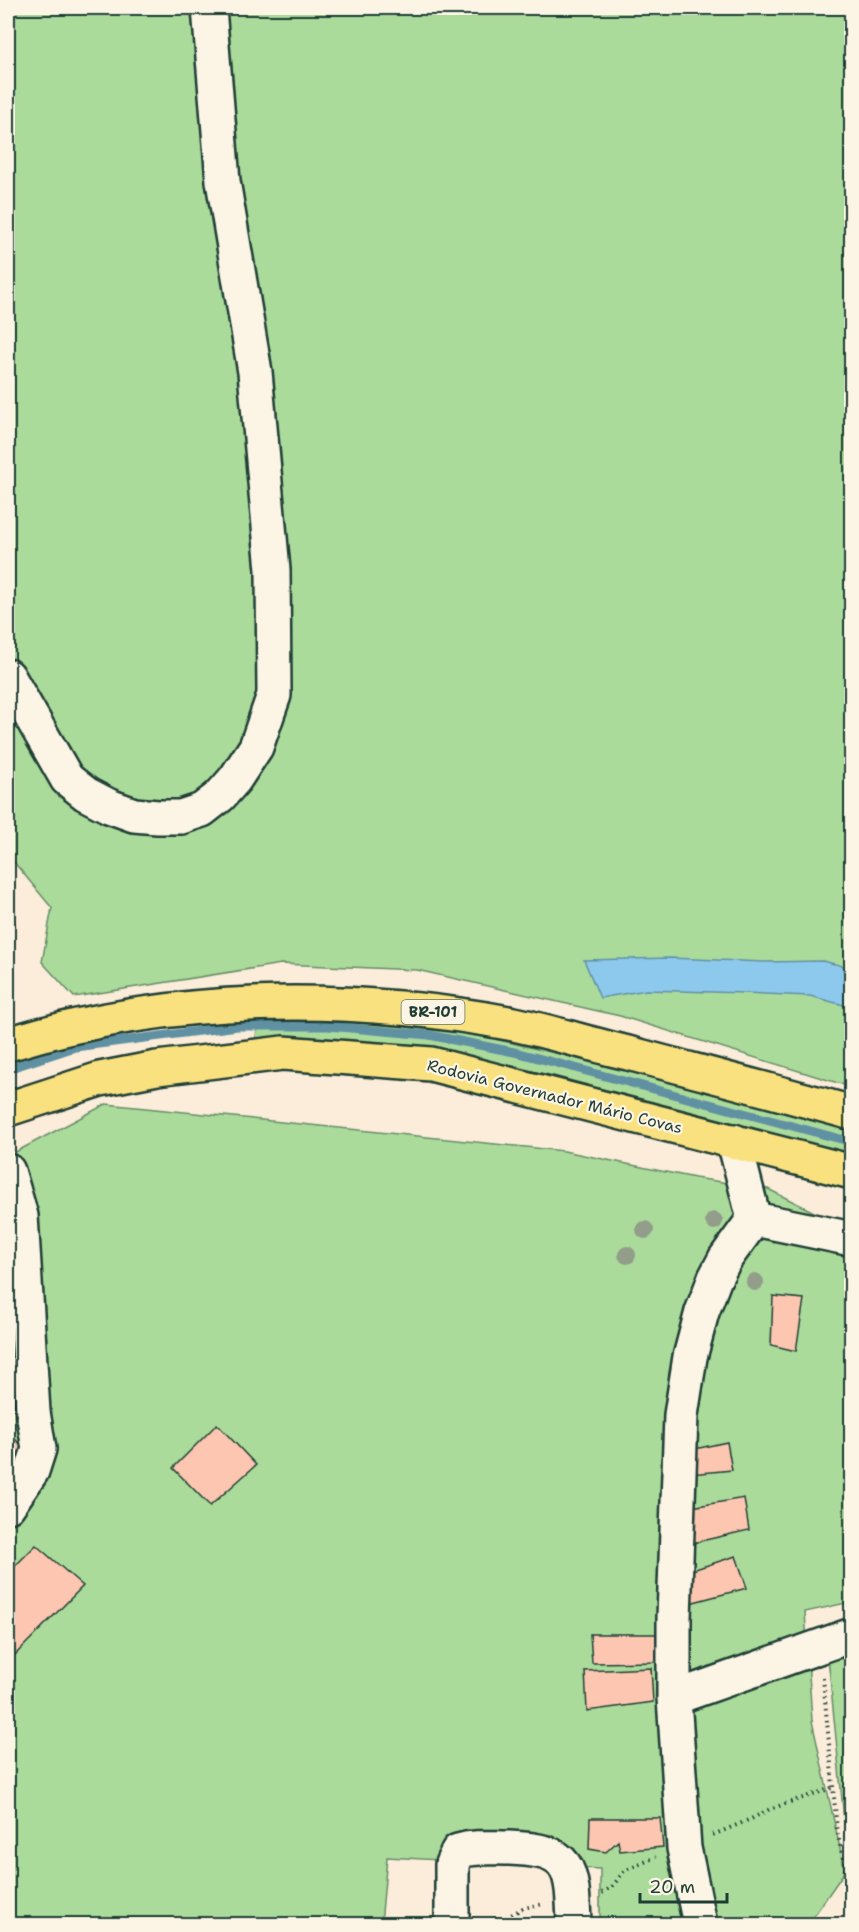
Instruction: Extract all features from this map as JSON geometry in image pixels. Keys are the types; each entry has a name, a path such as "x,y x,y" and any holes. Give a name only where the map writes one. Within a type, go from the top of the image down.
{"highway":[{"name":"BR-101","path":"8,1044 43,1033 114,1018 242,1003 353,1005 447,1013 516,1025 852,1113"},
{"name":"Rodovia Governador Mário Covas","path":"8,1109 100,1079 157,1068 283,1053 431,1064 852,1172"}],"street":[{"path":"8,676 67,779 86,794 109,806 134,815 158,817 181,817 202,810 220,796 235,779 256,747 274,695 273,570 255,372 223,180 209,8"},
{"path":"734,1141 754,1219"},
{"path":"8,1171 21,1216 33,1412 39,1449 32,1471 8,1506"},
{"path":"754,1219 852,1239"},
{"path":"700,1924 684,1848 674,1698 674,1618 681,1415 696,1335 715,1278 725,1259 754,1219"},
{"path":"674,1698 852,1635"},
{"path":"452,1924 452,1864 458,1851 470,1847 534,1849 553,1854 565,1866 572,1885 574,1912"}],"path":[{"path":"814,1649 823,1677 837,1830 852,1904"},
{"path":"496,1924 523,1908 574,1912 606,1892 624,1871 651,1858 684,1848 737,1826 770,1809 832,1788"}],"green space":[{"path":"8,8 851,8 851,1087 620,1016 417,970 281,964 74,997 42,962 52,908 8,855"},
{"path":"258,1016 341,1018 465,1032 640,1073 851,1131 851,1156 554,1076 424,1048 344,1041 256,1038"},
{"path":"106,1104 564,1151 695,1178 768,1189 820,1215 851,1238 851,1602 805,1612 812,1721 845,1871 811,1920 802,1924 600,1924 600,1869 387,1857 381,1924 8,1924 8,1156"},
{"path":"851,1648 851,1851 845,1830 828,1657"}],"water":[{"path":"671,958 764,962 823,961 851,968 851,1007 810,996 745,993 646,990 600,998 584,960"}],"building":[{"path":"8,897 15,925 8,928"},
{"path":"773,1296 804,1299 796,1351 771,1345"},
{"path":"217,1424 256,1465 210,1506 173,1468"},
{"path":"8,1434 26,1448 8,1470"},
{"path":"727,1442 732,1470 691,1474 690,1450"},
{"path":"744,1498 749,1530 688,1544 692,1507"},
{"path":"36,1545 83,1586 8,1662 8,1573"},
{"path":"736,1556 747,1588 686,1604 683,1573"},
{"path":"590,1634 656,1634 658,1662 592,1663"},
{"path":"651,1668 653,1702 587,1711 585,1671"},
{"path":"590,1818 660,1818 663,1847 620,1851 618,1841 606,1852 589,1849"}],"waterway":[{"path":"8,1069 75,1047 238,1026 328,1026 429,1035 519,1053 852,1142"}]}
